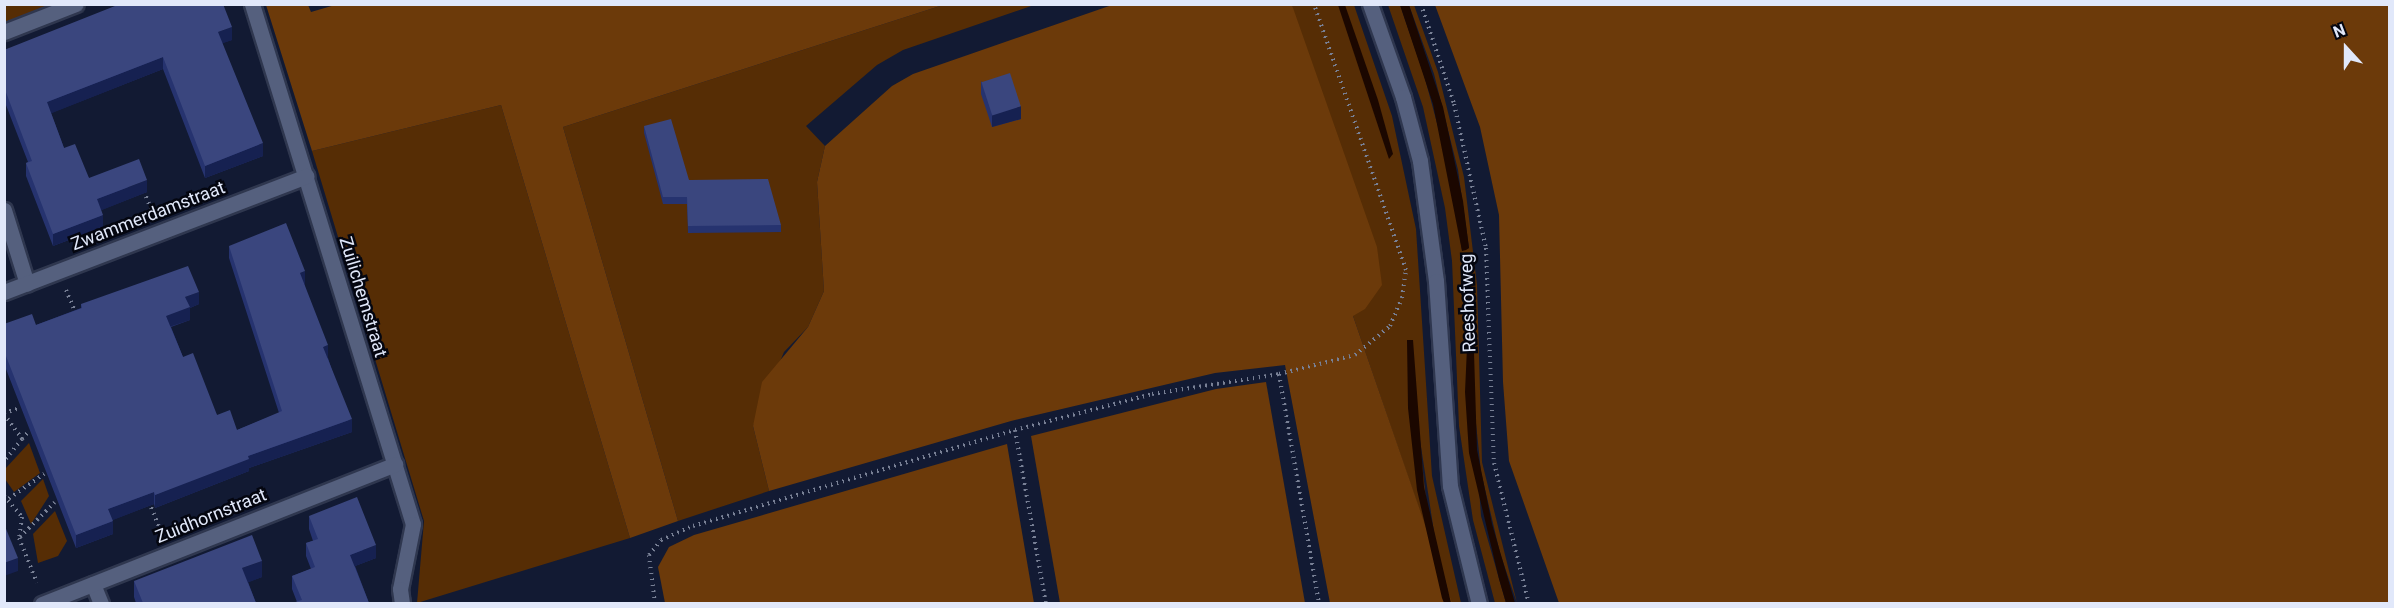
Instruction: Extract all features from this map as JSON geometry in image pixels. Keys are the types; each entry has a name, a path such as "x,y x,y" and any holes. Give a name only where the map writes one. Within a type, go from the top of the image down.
{"street":[{"path":"4,32 76,4"},
{"name":"Zuilichemstraat","path":"252,4 413,524 400,589 402,603"},
{"name":"Reeshofweg","path":"1370,4 1403,97 1420,161 1436,281 1449,486 1479,603"},
{"name":"Zwammerdamstraat","path":"4,292 306,176"},
{"path":"4,210 27,284"},
{"name":"Zuidhornstraat","path":"43,603 395,464"},
{"path":"93,584 101,603"}],"path":[{"path":"655,603 649,555 662,540 693,526 1015,430 1152,394 1279,374 1355,355 1390,326 1402,298 1406,270 1314,4"},
{"name":"Reeshofweg","path":"1421,4 1454,104 1486,248 1494,463 1529,603"},
{"path":"141,182 160,232"},
{"path":"59,271 80,324"},
{"path":"1279,374 1319,603"},
{"path":"19,408 4,414 22,439"},
{"path":"1015,430 1046,603"},
{"path":"4,461 28,432"},
{"path":"6,502 44,474"},
{"path":"145,490 169,553"},
{"path":"4,496 6,502 22,517 19,538 43,603"},
{"path":"19,538 55,502"}],"shaded area":[{"path":"7,4 51,5 5,22 5,5"},
{"path":"266,5 308,5 311,12 335,5 943,5 563,127 678,521 630,538 501,105 312,151"},
{"path":"943,5 1034,5 903,50 877,65 806,126 825,146 817,182 824,291 808,327 784,352 753,426 769,491 678,521 563,127"},
{"path":"1112,5 1292,5 1377,247 1382,285 1365,309 1353,316 1452,603 1330,603 1285,365 1215,373 1011,421 769,491 753,426 762,382 808,327 824,291 817,182 825,146 892,86 913,74"},
{"path":"1292,5 1354,5 1392,116 1416,229 1432,476 1461,603 1451,603 1436,545 1418,427 1431,544 1353,316"},
{"path":"1338,5 1345,5 1378,100 1393,154 1389,159"},
{"path":"1388,5 1400,5 1424,75 1448,164 1462,250 1469,248 1458,170 1434,74 1409,5 1414,5 1438,72 1464,177 1477,285 1482,462 1517,603 1500,553 1481,472 1474,404 1473,320 1469,302 1466,303 1481,516 1506,603 1495,603 1473,520 1459,426 1452,261 1445,208 1423,107"},
{"path":"1400,5 1409,5 1443,107 1463,201 1469,248 1466,250 1462,251 1433,104"},
{"path":"1435,5 2389,5 2389,603 1559,603 1509,461 1503,382 1499,215 1480,127"},
{"path":"501,105 630,538 417,603 424,521 312,151"},
{"path":"1469,302 1473,320 1477,450 1492,524 1515,603 1506,603 1469,453 1465,392"},
{"path":"1407,340 1413,340 1424,487 1451,603 1444,603 1442,598 1417,490 1408,408"},
{"path":"1266,382 1305,603 1060,603 1031,436 1216,389"},
{"path":"29,443 40,473 14,492 5,479 5,469"},
{"path":"1007,444 1034,603 665,603 658,567 669,547 694,535"},
{"path":"43,479 49,496 31,524 21,501"},
{"path":"55,511 67,541 58,556 38,563 33,534"}],"building":[{"path":"120,4 223,4 232,27 218,32 263,143 205,166 163,57 47,102 64,148 75,144 89,178 139,159 147,180 97,199 103,215 53,234 26,163 32,161 4,87 4,50"},
{"path":"1010,73 1021,106 992,116 981,82"},
{"path":"671,119 689,180 768,179 781,225 688,226 687,197 663,197 644,126"},
{"path":"286,223 305,271 300,273 328,345 323,347 352,419 248,456 249,459 155,495 154,492 108,509 113,521 76,535 4,351 4,324 32,314 36,325 82,308 81,304 188,266 199,292 185,297 190,307 166,316 183,357 193,353 217,415 230,410 237,430 282,411 229,246"},
{"path":"357,497 376,545 350,555 369,603 292,603 302,600 292,576 315,567 306,543 318,539 309,516"},
{"path":"4,524 18,558 4,563"},
{"path":"252,535 262,561 242,568 256,603 143,603 134,581"}]}
